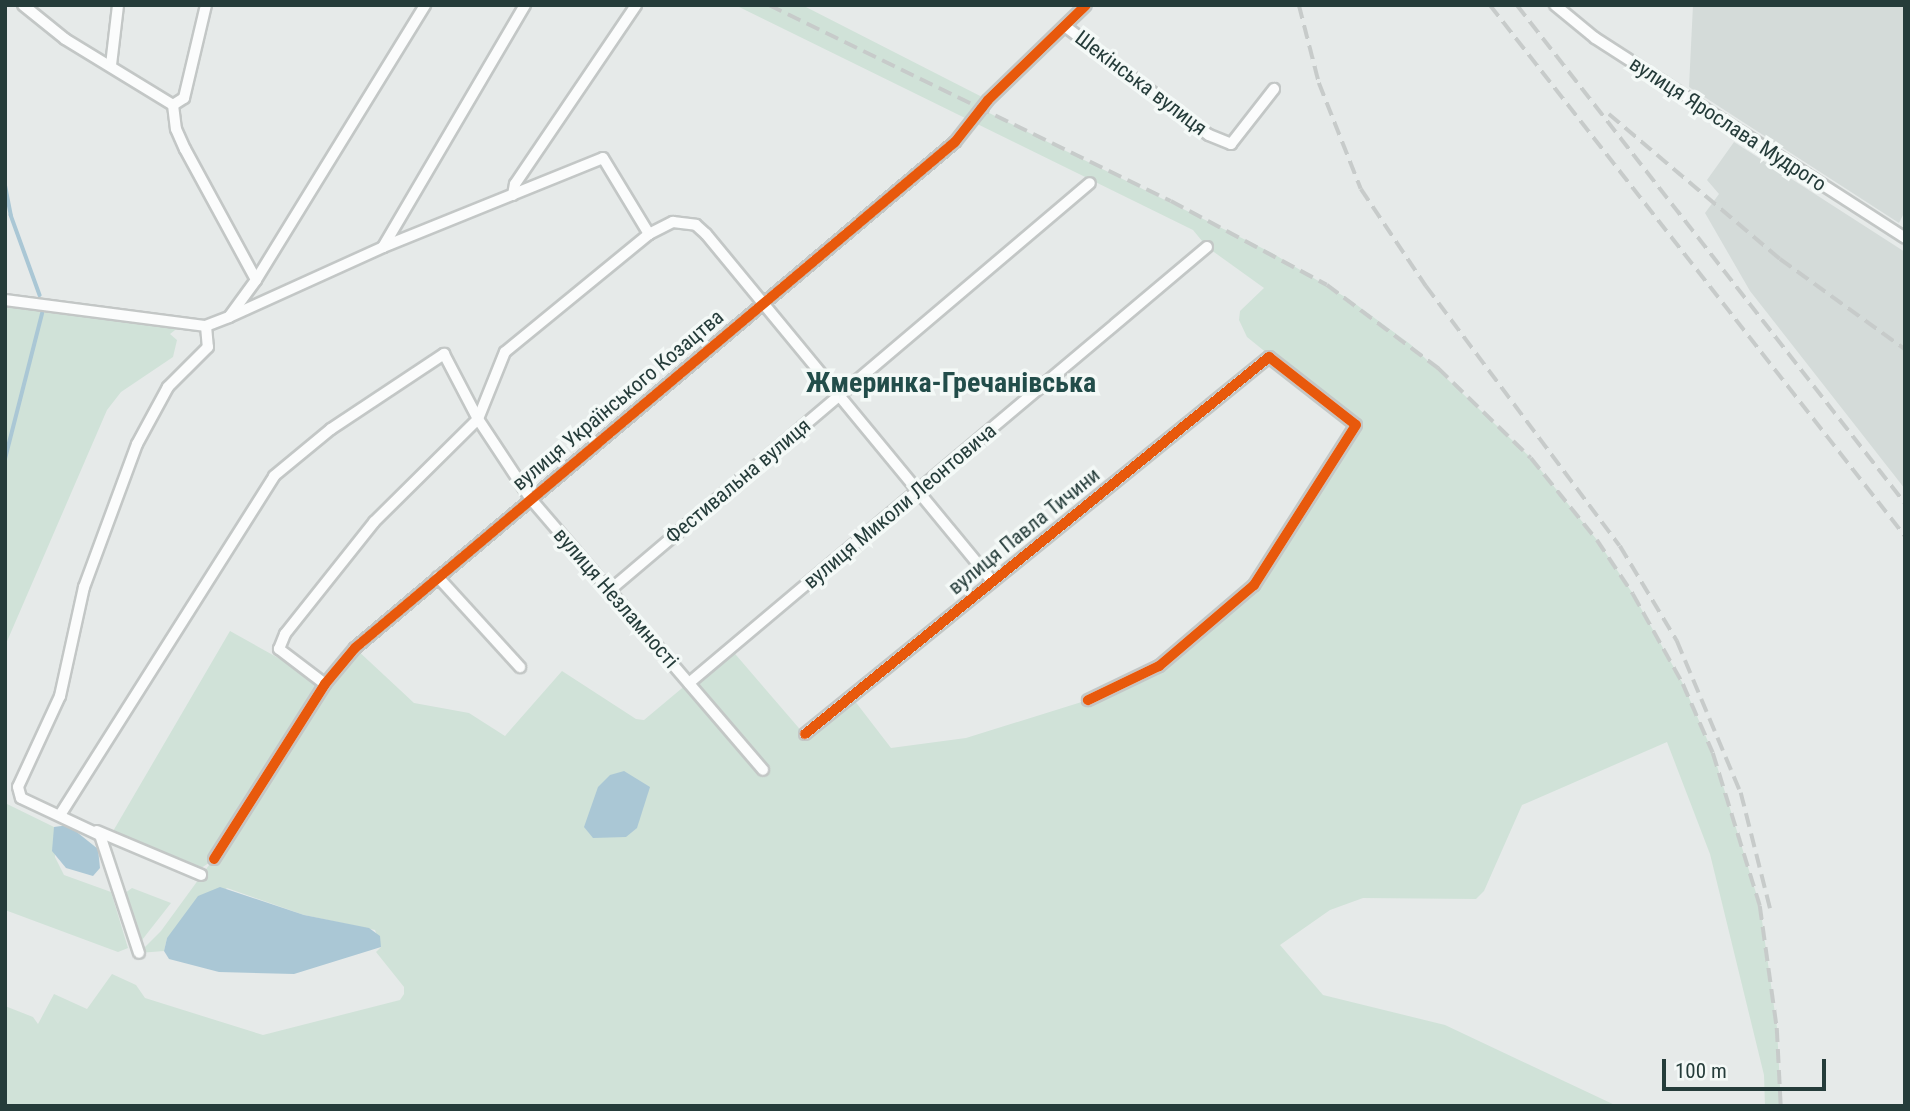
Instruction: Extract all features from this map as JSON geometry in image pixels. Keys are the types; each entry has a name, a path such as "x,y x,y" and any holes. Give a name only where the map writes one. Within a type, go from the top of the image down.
{"street":[{"path":"111,65 118,5"},
{"path":"173,105 184,97 206,5"},
{"path":"229,317 256,280 425,5"},
{"path":"383,247 525,5"},
{"path":"513,195 636,5"},
{"name":"вулиця Українського Козацтва","path":"214,859 325,684 355,648 956,142 988,100 1086,5"},
{"name":"вулиця Ярослава Мудрого","path":"1555,5 1594,38 1905,239"},
{"path":"26,7 65,39 173,105 185,149 256,280"},
{"name":"Шекінська вулиця","path":"1066,27 1209,135 1231,144 1274,89"},
{"path":"5,300 206,326 383,247 603,158 649,234"},
{"name":"Фестивальна вулиця","path":"610,590 1090,183"},
{"path":"325,684 279,649 285,634 374,522 478,419 505,352 649,234 673,222 696,225 992,581"},
{"name":"вулиця Миколи Леонтовича","path":"689,683 1207,247"},
{"path":"201,875 22,798 18,787 60,696 84,587 137,444 168,387 208,347 206,326"},
{"name":"вулиця Незламності","path":"60,816 274,476 331,429 444,354 478,419 530,498 763,771"},
{"name":"вулиця Павла Тичини","path":"804,734 1269,357 1356,425 1254,585 1159,666 1088,700"},
{"path":"438,577 520,667"},
{"path":"94,830 103,843 139,953"}],"shaded area":[{"path":"1693,5 1905,5 1905,211 1899,223 1689,87"},
{"path":"1734,142 1905,252 1905,489 1750,291 1705,213 1719,194 1707,180"}],"green space":[{"path":"735,5 802,5 988,100 981,109 1272,253 1350,300 1410,344 1531,458 1597,540 1633,594 1683,684 1713,753 1760,906 1777,1028 1781,1106 1765,1106 1764,1075 1710,854 1667,742 1522,805 1484,891 1476,899 1363,898 1330,910 1280,945 1323,995 1445,1025 1617,1106 5,1106 5,1006 33,1017 38,1024 54,994 87,1009 112,974 136,985 145,998 263,1035 400,1000 404,994 404,987 376,952 381,947 375,930 304,915 227,888 167,938 164,951 139,953 161,931 212,861 198,870 112,833 230,631 325,684 355,648 414,703 469,713 505,736 562,671 636,719 644,720 730,648 804,734 851,696 891,748 966,738 1088,700 1140,677 1254,585 1356,425 1247,337 1239,320 1240,311 1264,288 1207,247 1193,230"},
{"path":"5,300 184,323 170,334 177,340 173,357 121,392 107,410 5,646"},
{"path":"5,803 54,827 55,857 64,875 111,892 128,948 118,952 5,910"},
{"path":"132,888 171,903 142,940 125,893"}],"water":[{"path":"624,771 650,787 637,828 626,837 593,838 584,827 598,787 610,775"},
{"path":"68,825 98,849 100,868 93,876 66,868 52,851 54,827"},
{"path":"220,887 304,915 369,928 380,936 381,947 294,974 219,972 169,959 164,951 167,938 198,896"}],"waterway":[{"path":"5,183 11,215 40,295"},
{"path":"5,459 42,314"}],"railway":[{"path":"769,5 1171,201 1327,285 1438,368 1531,458 1597,540 1633,594 1683,684 1713,753 1760,906 1777,1028 1781,1106"},
{"path":"1299,5 1319,83 1361,189 1426,286 1620,546 1677,641 1741,793 1770,908"},
{"path":"1490,5 1905,536"},
{"path":"1517,5 1905,503"},
{"path":"1609,114 1780,259 1905,349"}],"cycle path":[{"path":"214,859 325,684 355,648 955,142 988,100 1086,5"},
{"path":"805,734 1269,357 1356,425 1254,585 1159,666 1088,700"}],"district":[{"name":"Жмеринка-Гречанівська","path":"951,383"}]}
